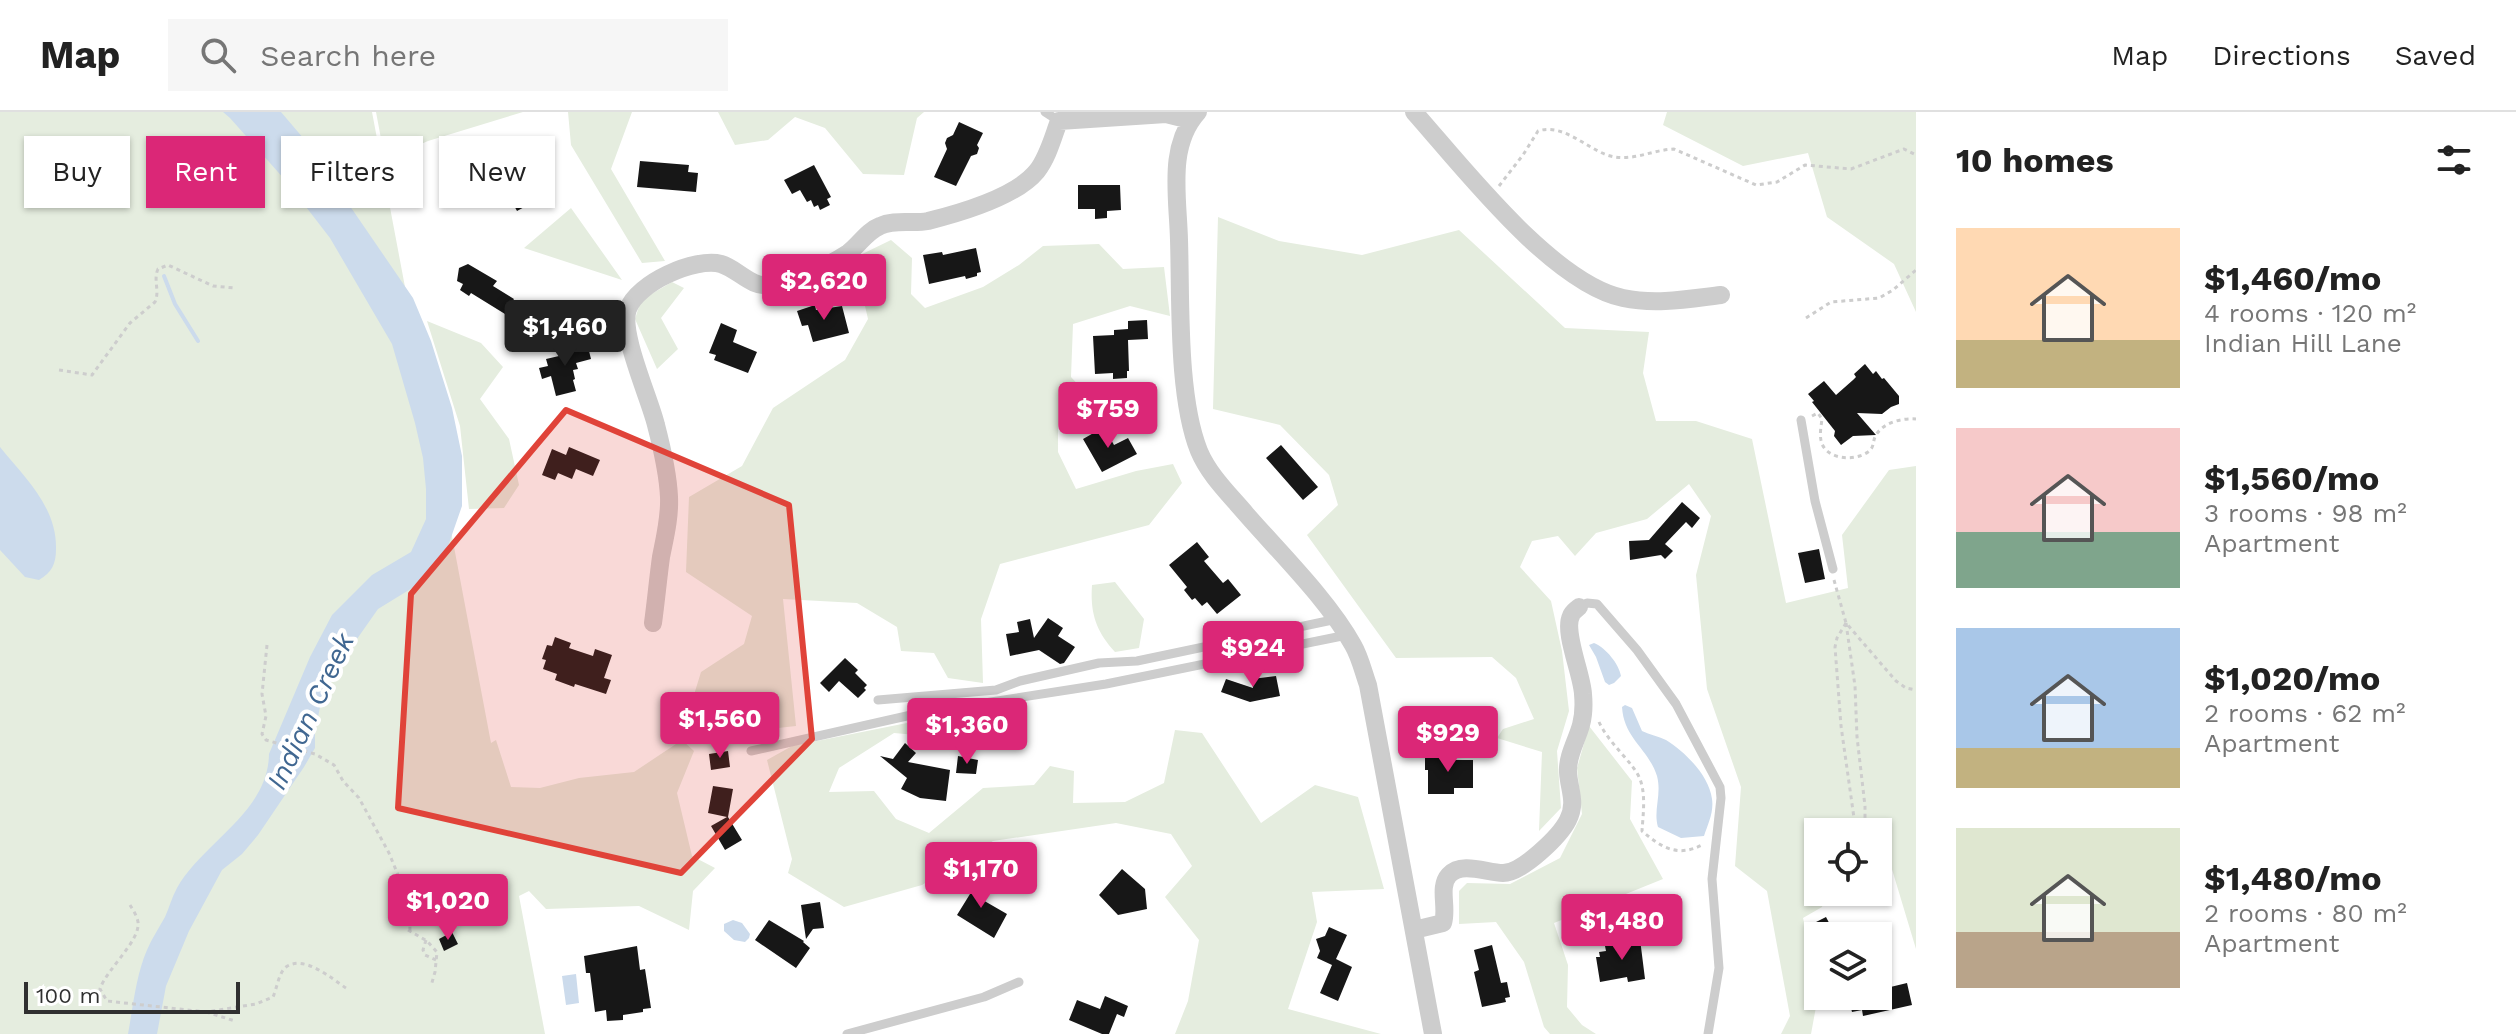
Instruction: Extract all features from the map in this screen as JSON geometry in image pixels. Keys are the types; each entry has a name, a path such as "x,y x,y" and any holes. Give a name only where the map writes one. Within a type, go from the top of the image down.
{"street":[{"path":"1414,112 1493,200 1553,259 1576,277 1620,298 1653,302 1721,295"},
{"path":"653,623 669,518 669,496 656,424 627,326 626,313 635,296 654,281 698,263 710,262 734,269 755,283 768,286 818,269 850,252 883,224 927,221 990,200 1020,185 1038,170 1052,116 1194,116 1180,139 1177,176 1184,379 1194,434 1199,452 1219,482 1342,627 1360,661 1368,685 1433,1034"},
{"path":"1414,930 1443,923 1443,892 1453,872 1461,869 1511,871 1530,860 1567,822 1573,807 1569,760 1584,714 1579,669 1569,631 1571,616 1579,607"}],"lane":[{"path":"1801,420 1815,501 1833,569"},
{"path":"1579,607 1587,603 1597,604 1637,650 1676,704 1720,787 1712,879 1719,968 1708,1034"},
{"path":"878,700 996,690 1020,681 1099,663 1137,661 1342,627"},
{"path":"751,751 920,713 1106,684 1342,627"},
{"path":"847,1034 984,997 1019,982"}],"path":[{"path":"1493,200 1502,179 1538,131 1545,129 1568,135 1606,154 1628,159 1674,149 1756,185 1777,182 1805,165 1851,169 1904,149 1916,155"},
{"path":"59,370 92,375 130,323 155,302 158,297 155,277 158,269 168,265 213,286 234,288"},
{"path":"1806,318 1831,302 1879,298 1916,270"},
{"path":"1801,420 1818,413 1822,419 1820,435 1823,447 1832,455 1848,458 1868,452 1873,447 1876,434 1896,420 1916,419"},
{"path":"1833,569 1846,623 1855,686 1865,818"},
{"path":"1846,623 1896,681 1916,690"},
{"path":"1846,623 1835,647 1841,726 1854,818"},
{"path":"267,645 262,694 266,716 262,734 266,740 315,754 334,765 343,781 359,798 389,853 409,905 409,930 426,940 437,952 431,986"},
{"path":"1596,717 1606,737 1639,776 1643,801 1642,831 1655,842 1674,851 1692,851 1716,838"},
{"path":"130,905 137,920 137,932 103,979 100,989 107,1001 206,1012 268,1000 277,989 283,969 294,964 311,966 346,988"},
{"path":"426,940 425,955 436,960"},
{"path":"206,1012 235,1021"}],"highlighted area":[{"path":"566,410 789,505 812,739 681,873 398,808 411,594"}],"shaded area":[{"path":"0,112 372,112 377,136 281,136 281,208 390,208 491,743 496,740 511,787 540,788 579,778 634,772 682,740 694,751 677,793 692,856 715,868 693,891 689,930 639,906 546,909 529,891 519,896 545,1034 0,1034"},
{"path":"376,112 523,112 423,143 423,136 380,136"},
{"path":"568,112 632,112 611,169 665,261 642,263 571,145"},
{"path":"718,112 924,112 917,118 904,175 863,174 825,128 795,117 768,140 735,145"},
{"path":"1667,112 1916,112 1916,312 1894,264 1827,217 1808,153 1743,166 1663,125"},
{"path":"571,208 622,280 524,248"},
{"path":"1218,217 1279,241 1362,255 1459,230 1565,328 1649,332 1643,373 1656,421 1696,421 1752,439 1786,603 1848,588 1842,535 1889,470 1916,466 1916,949 1892,869 1892,818 1804,818 1804,906 1822,906 1803,918 1804,1010 1815,1010 1811,1034 1781,1034 1790,1016 1767,891 1735,866 1741,787 1707,689 1696,575 1711,516 1689,484 1647,519 1596,533 1575,556 1558,536 1532,541 1520,567 1551,601 1562,651 1569,711 1557,751 1561,808 1539,831 1542,752 1497,738 1503,729 1534,719 1516,678 1492,657 1396,658 1307,535 1338,505 1329,475 1280,425 1213,409"},
{"path":"891,240 912,258 911,294 925,308 983,287 1043,246 1099,244 1123,269 1164,267 1170,316 1130,306 1073,324 1071,377 1093,401 1058,425 1058,452 1076,489 1136,471 1173,464 1182,483 1149,525 1000,564 981,619 983,683 948,678 934,653 901,651 897,627 857,603 783,599 796,726 760,730 693,698 701,672 744,644 752,616 686,572 689,497 742,466 773,408 845,360 868,319 854,258"},
{"path":"672,282 684,288 661,318 678,349 657,369 635,319 641,300"},
{"path":"427,321 481,343 503,367 480,399 509,439 519,485 504,508 469,509 460,426"},
{"path":"1115,582 1144,619 1139,648 1115,652 1096,621 1092,585"},
{"path":"957,713 950,738 894,733 839,768 829,792 874,791 896,819 929,833 983,788 1034,785 1050,766 1074,771 1073,803 1125,802 1164,783 1175,730 1202,733 1261,823 1315,785 1358,797 1384,889 1312,892 1317,922 1288,1009 1381,1034 1175,1034 1188,1001 1199,940 1165,897 1192,866 1171,834 1116,823 993,841 922,885 844,907 788,873 792,859 767,760 792,746"},
{"path":"1589,726 1632,781 1630,819 1663,879 1554,923 1568,965 1567,1007 1582,1025 1596,1034 1550,1034 1544,1027 1524,962 1496,922 1459,924 1459,891 1467,883 1510,884 1560,858 1582,814 1577,768"}],"water":[{"path":"223,112 281,112 301,136 281,136 281,175 265,157 265,136 246,136"},
{"name":"Indian Creek","path":"307,208 351,208 413,298 431,341 452,408 462,456 462,506 447,549 422,582 378,609 338,666 320,707 315,748 258,835 242,854 222,870 189,931 166,986 157,1034 128,1034 143,960 175,891 188,871 232,826 258,793 266,775 269,754 310,657 332,615 372,575 411,552 426,519 423,458 392,344 330,238"},
{"path":"0,447 38,494 51,520 55,534 55,559 50,571 39,580 25,577 0,550"},
{"path":"1594,643 1607,652 1618,666 1621,676 1614,683 1609,685 1605,682 1589,645"},
{"path":"1622,707 1632,708 1642,731 1673,745 1695,765 1706,781 1712,804 1704,836 1681,838 1658,827 1657,776 1627,727"},
{"path":"1622,919 1625,933 1598,937 1595,923"},
{"path":"733,920 742,923 750,934 745,942 734,940 724,931 724,924"},
{"path":"576,974 579,1003 566,1005 562,976"}],"building":[{"path":"959,122 983,133 977,145 977,154 971,156 956,186 934,177 947,149 947,138 953,135"},
{"path":"640,161 689,165 688,172 698,173 696,192 637,187"},
{"path":"814,165 831,197 827,199 830,205 820,210 818,205 814,207 811,200 807,202 800,190 792,194 784,180"},
{"path":"1078,185 1120,185 1121,210 1107,211 1107,218 1095,219 1095,209 1078,209"},
{"path":"976,248 981,272 977,276 929,284 923,255 942,252 943,255"},
{"path":"468,264 497,281 493,286 514,299 505,314 471,293 469,296 460,290 463,284 457,281 459,268"},
{"path":"815,305 816,310 842,306 849,333 813,342 808,325 802,326 797,311"},
{"path":"1147,320 1148,339 1128,340 1127,378 1113,379 1113,373 1095,374 1093,336 1114,335 1114,330 1128,329 1128,321"},
{"path":"721,323 737,330 733,342 757,352 748,373 714,360 716,355 709,353"},
{"path":"587,343 591,359 576,363 578,369 573,370 576,391 556,396 551,376 542,379 539,368 548,366 546,359 559,356 558,350"},
{"path":"1865,364 1873,374 1876,371 1884,378 1899,396 1899,404 1882,414 1857,413 1876,435 1853,436 1841,445 1834,436 1835,431 1808,394 1824,381 1836,395"},
{"path":"1104,427 1114,445 1128,438 1137,454 1102,472 1083,439"},
{"path":"1281,445 1318,487 1303,500 1266,458"},
{"path":"569,447 600,460 593,476 576,469 572,479 558,473 555,480 542,475 552,449 566,455"},
{"path":"1682,502 1700,518 1692,528 1686,522 1665,544 1673,551 1665,559 1661,555 1630,560 1629,541 1649,540"},
{"path":"1197,542 1209,557 1204,561 1223,583 1228,579 1241,595 1217,614 1207,602 1202,606 1195,598 1192,600 1184,590 1187,587 1169,565"},
{"path":"1819,549 1825,579 1805,583 1798,553"},
{"path":"1048,618 1063,628 1058,636 1075,647 1064,663 1060,664 1039,650 1010,656 1006,634 1019,632 1017,622 1030,619 1034,638"},
{"path":"555,637 571,643 569,648 593,656 595,649 612,655 604,678 611,680 606,694 555,680 557,674 543,669 546,660 542,659 547,645 552,646"},
{"path":"845,658 858,670 855,673 867,685 858,698 839,681 829,692 820,683"},
{"path":"1276,676 1280,696 1250,702 1221,692 1226,679 1253,688 1252,679"},
{"path":"905,743 916,753 908,762 950,770 946,801 920,798 901,789 907,778 880,756 893,759"},
{"path":"728,751 730,767 711,770 709,754"},
{"path":"1425,753 1451,753 1451,760 1473,760 1473,788 1454,788 1454,794 1428,794"},
{"path":"958,756 978,760 976,774 956,773"},
{"path":"713,786 733,789 728,817 742,840 725,850 711,826 727,817 708,813"},
{"path":"1122,869 1145,889 1147,909 1118,915 1099,895"},
{"path":"973,878 988,888 981,899 1007,914 994,938 957,915 970,894 965,891"},
{"path":"820,902 824,928 813,929 806,939 801,905"},
{"path":"769,920 810,948 796,968 755,940"},
{"path":"1329,927 1347,935 1336,959 1352,967 1338,1001 1320,993 1332,965 1317,958 1320,951 1316,939 1325,936"},
{"path":"452,932 458,944 444,951 439,939"},
{"path":"1640,939 1645,979 1628,982 1627,977 1600,982 1596,957 1600,957 1599,952 1606,951 1605,946"},
{"path":"1492,945 1501,983 1507,982 1510,997 1505,998 1506,1002 1482,1007 1474,972 1479,970 1474,950"},
{"path":"637,946 640,970 645,969 651,1008 623,1015 623,1020 607,1021 606,1010 595,1012 590,973 586,973 584,956"},
{"path":"1907,983 1912,1005 1892,1009 1892,987"},
{"path":"1105,996 1128,1006 1124,1017 1117,1014 1109,1034 1069,1020 1077,1000 1100,1009"},
{"path":"1862,1010 1890,1010 1863,1016"}],"waterway":[{"path":"164,276 175,304 198,341"}]}
